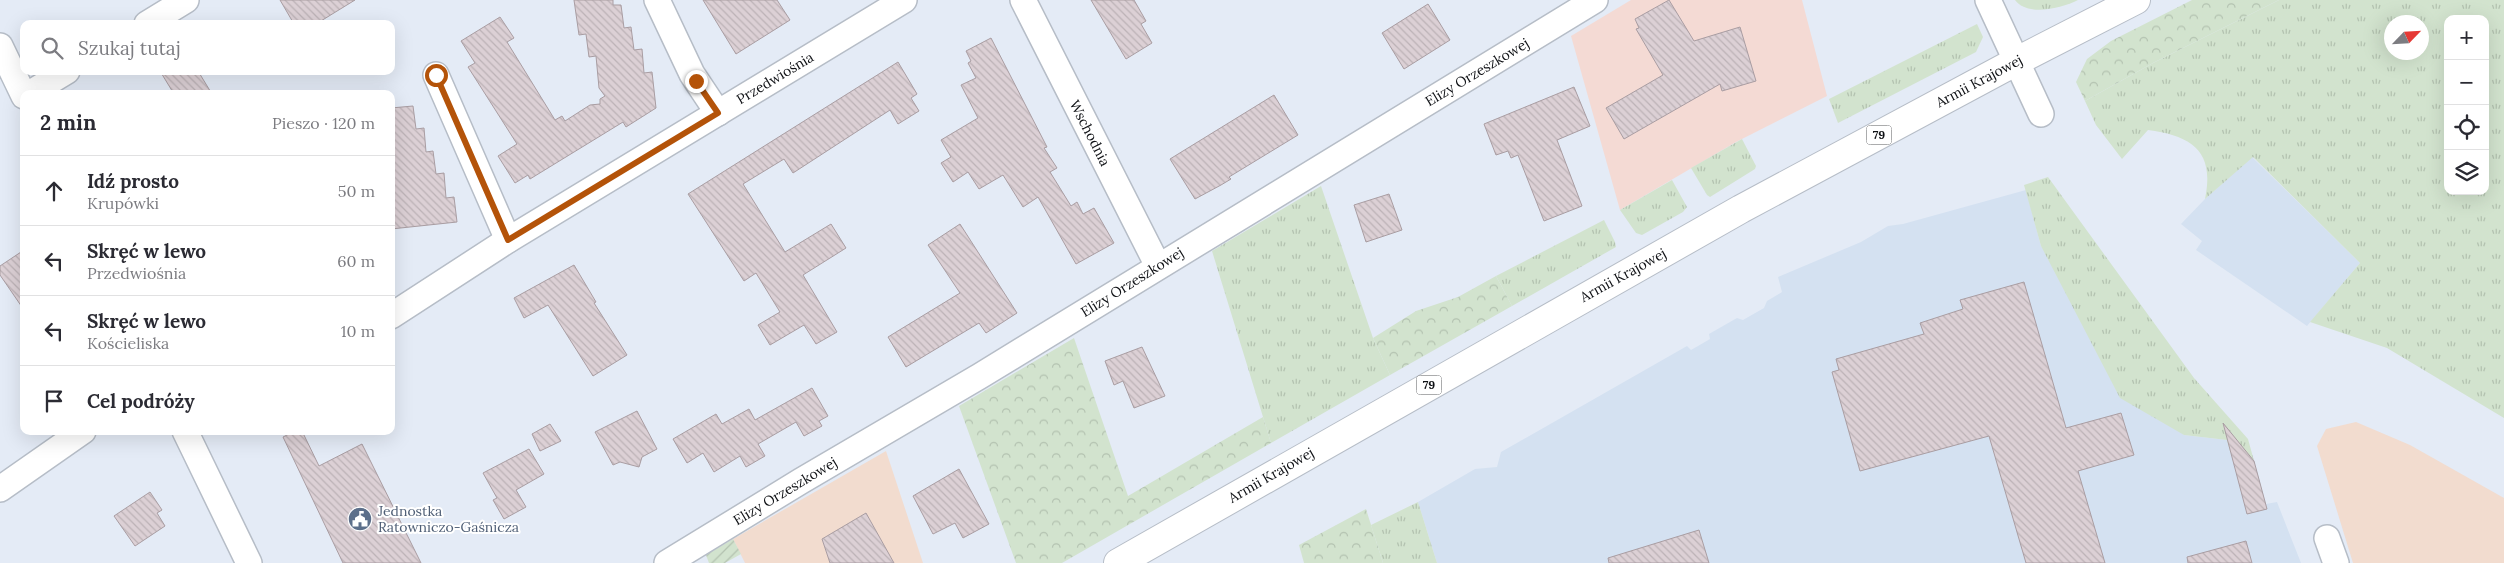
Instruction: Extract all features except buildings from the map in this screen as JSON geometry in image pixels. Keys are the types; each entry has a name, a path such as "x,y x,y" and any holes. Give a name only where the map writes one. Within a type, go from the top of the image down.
{"main road":[{"name":"Armii Krajowej","path":"1118,563 1741,209 2017,60 2136,0"}],"street":[{"path":"154,20 186,0"},
{"path":"657,0 692,74 718,113"},
{"name":"Przedwiośnia","path":"395,313 508,240 904,0"},
{"name":"Wschodnia","path":"1023,0 1158,266"},
{"name":"Elizy Orzeszkowej","path":"667,563 801,481 980,376 1595,0"},
{"path":"1988,0 2041,114"},
{"path":"0,46 21,90"},
{"path":"36,90 61,75"},
{"path":"436,75 508,240"},
{"path":"0,489 77,435"},
{"path":"192,435 249,563"},
{"path":"2327,538 2336,563"}],"shaded area":[{"path":"1631,0 1802,0 1827,96 1736,142 1620,210 1571,36"},
{"path":"2252,157 2360,263 2307,326 2196,250 2202,241 2181,224 2205,199"},
{"path":"2026,190 2041,246 2184,435 2227,440 2249,455 2254,461 2266,504 2277,502 2301,563 1437,563 1418,502 1475,469 1497,467 1501,452 1687,346 1691,350 1710,339 1709,334 1737,318 1743,320 1764,308 1767,301 1782,292 1778,277 1861,242 1888,226 1903,224"},
{"path":"2356,422 2410,445 2504,498 2504,563 2353,563 2317,446 2326,429"},
{"path":"886,451 923,563 745,563 733,539"}],"green space":[{"path":"2015,0 2078,0 2064,6 2036,10 2021,5"},
{"path":"2192,0 2279,0 2153,63 2085,101 2076,82 2087,59 2111,41"},
{"path":"2279,0 2504,0 2504,418 2387,348 2310,322 2360,263 2253,157 2205,199 2206,169 2203,158 2197,149 2177,137 2148,130 2122,159 2096,125 2085,101 2153,63"},
{"path":"1977,24 1983,37 1976,52 1838,123 1829,99"},
{"path":"1742,139 1756,166 1755,169 1710,197 1691,168"},
{"path":"2048,177 2194,378 2248,439 2254,461 2245,452 2230,451 2227,440 2184,435 2120,398 2041,246 2024,185"},
{"path":"1672,180 1687,207 1683,212 1642,235 1636,233 1620,210"},
{"path":"1321,186 1373,338 1390,375 1271,443 1212,251"},
{"path":"1604,220 1616,247 1512,306 1496,276"},
{"path":"1496,276 1512,306 1390,375 1373,338 1416,311 1458,297"},
{"path":"1074,338 1128,496 1263,417 1271,443 1062,563 1016,563 959,406"},
{"path":"1418,502 1437,563 1383,563 1371,525"},
{"path":"1366,509 1383,563 1304,563 1299,545"},
{"path":"733,539 741,554 725,563 709,563 706,555"}],"place":[{"name":"Jednostka Ratowniczo-Gaśnicza","path":"360,519"}],"route":[{"path":"436,75 508,240 718,113 706,92 696,81"}]}
